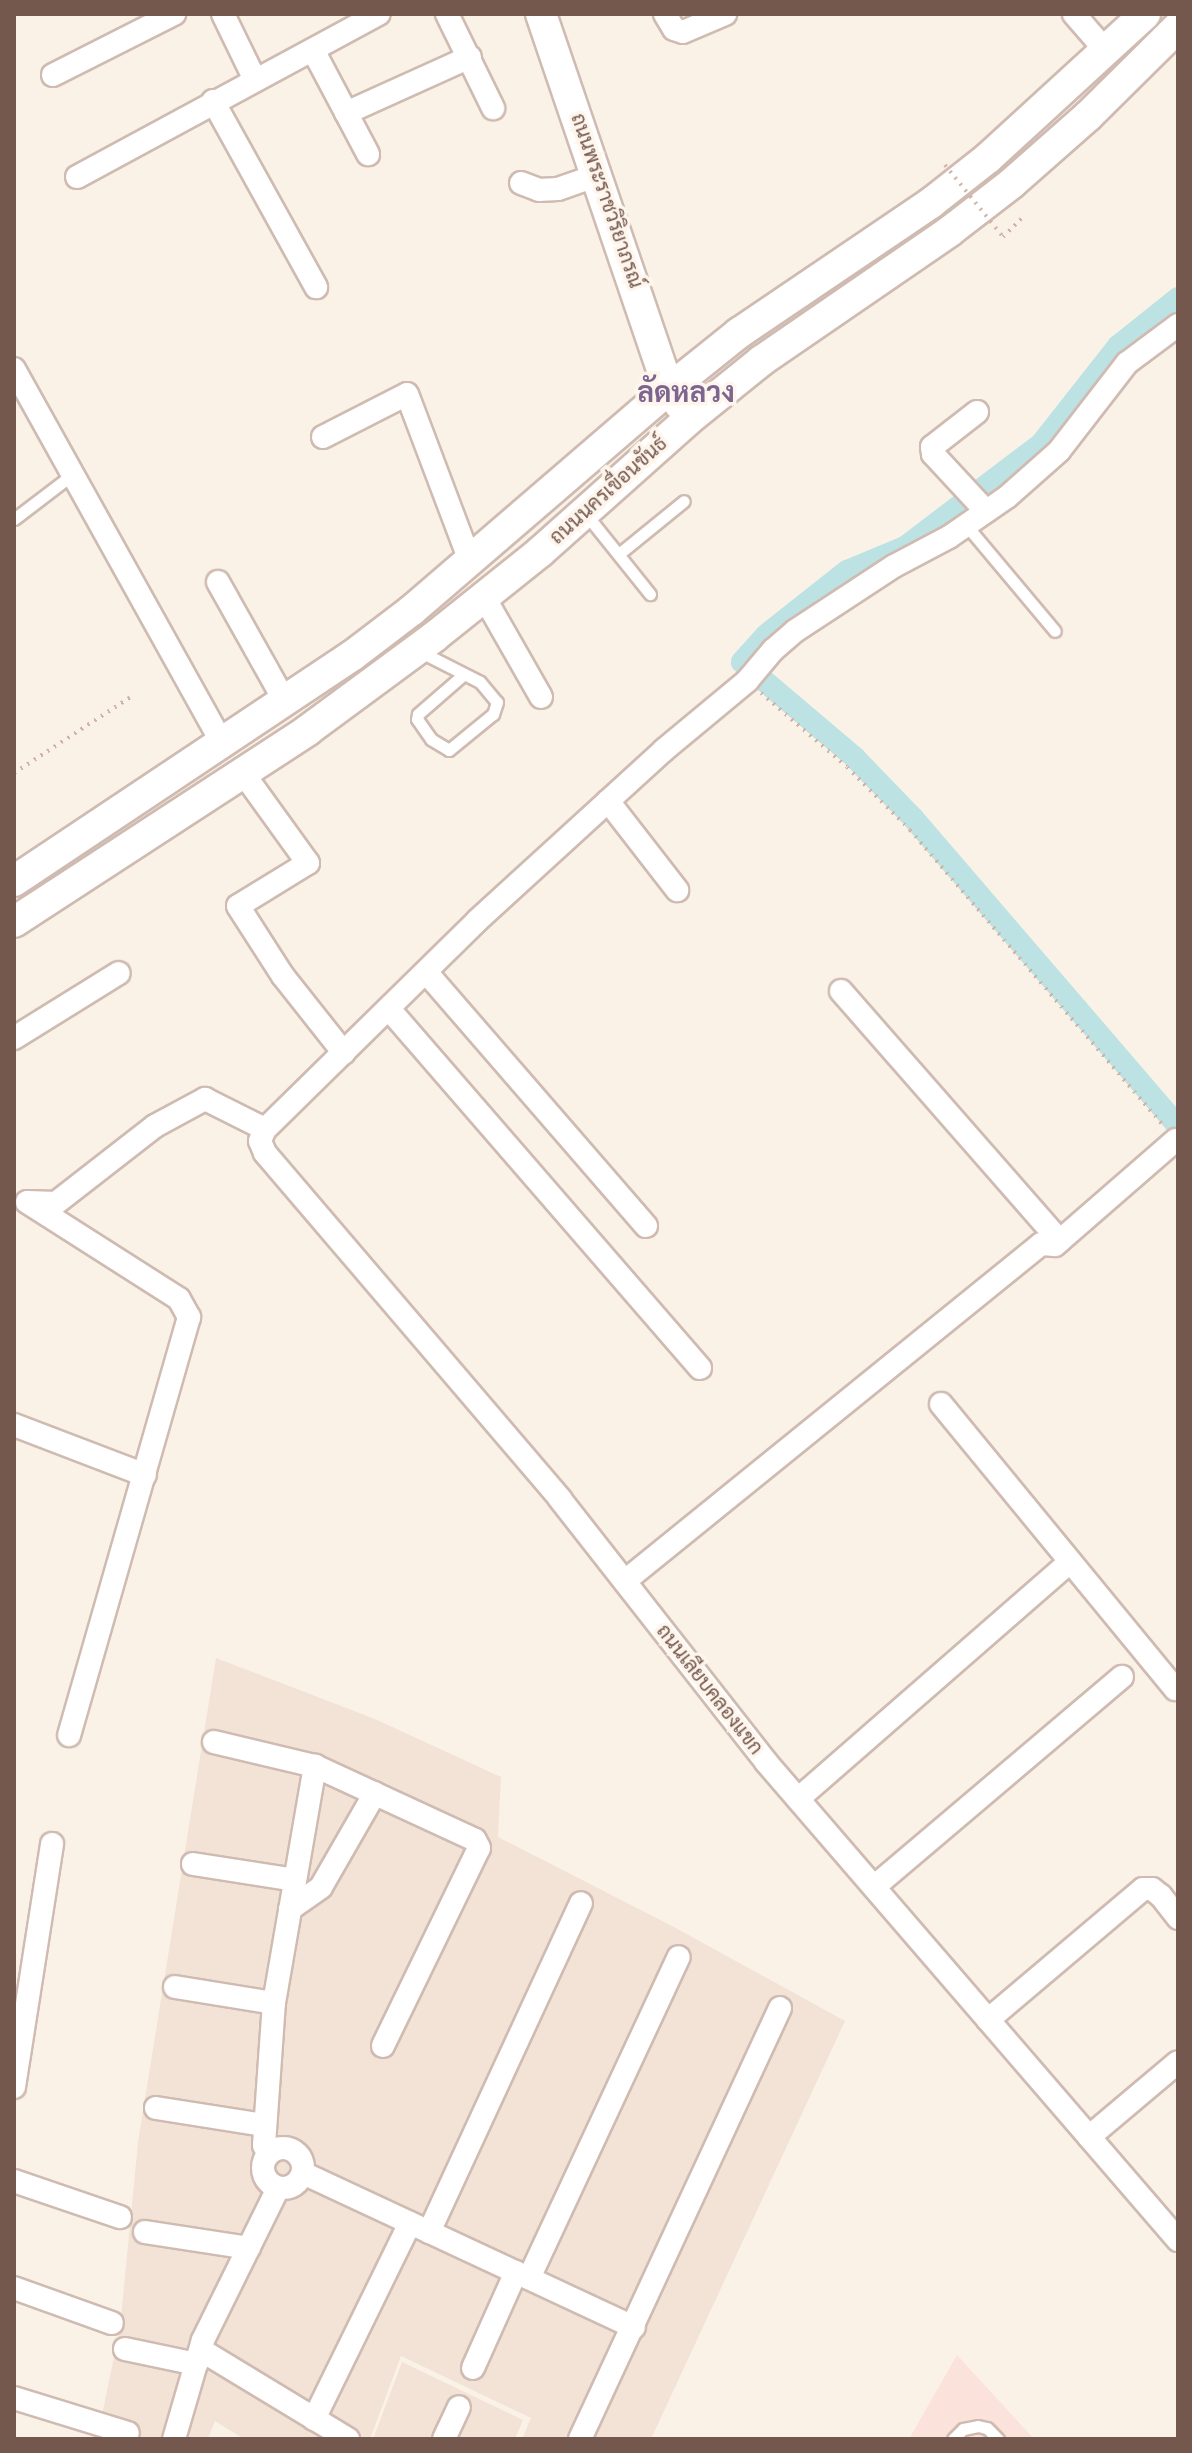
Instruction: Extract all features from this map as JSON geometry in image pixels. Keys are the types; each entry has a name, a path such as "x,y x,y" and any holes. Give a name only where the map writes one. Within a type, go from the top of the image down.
{"main road":[{"name":"ถนนพระราชวิริยาภรณ์","path":"541,14 669,389 688,420"},
{"name":"ถนนนครเขื่อนขันธ์","path":"14,881 286,703 353,655 470,561 669,389 739,333 931,203 999,149 1145,14"},
{"name":"ถนนนครเขื่อนขันธ์","path":"14,922 243,773 418,650 761,361 950,231 1012,183 1088,116 1178,27"},
{"path":"560,484 585,512"},
{"path":"81,838 99,866"}],"street":[{"path":"53,75 174,14"},
{"path":"223,14 255,80"},
{"path":"447,14 493,108"},
{"path":"665,14 674,29 683,32 725,14"},
{"path":"1074,14 1106,51"},
{"path":"77,177 374,15"},
{"path":"313,50 368,154"},
{"path":"346,113 470,57"},
{"path":"213,101 316,287"},
{"path":"521,183 539,190 558,189 598,175"},
{"path":"20,1199 56,1203 155,1126 205,1099 265,1129 426,972 608,801 747,681 795,631 894,566 966,525 977,501 1059,451 1127,363 1178,325"},
{"path":"14,369 223,744"},
{"path":"323,437 407,394 470,561"},
{"path":"977,412 932,447 933,454 977,501"},
{"path":"218,582 286,703"},
{"path":"484,597 541,697"},
{"path":"243,773 308,863 238,906 283,976 344,1053"},
{"path":"608,801 677,890"},
{"path":"426,972 646,1226"},
{"path":"14,1038 119,973"},
{"path":"841,991 1060,1241"},
{"path":"389,1009 700,1368"},
{"name":"ถนนเลียบคลองแขก","path":"265,1129 260,1141 265,1153 551,1488 798,1799 1178,2240"},
{"path":"625,1581 1041,1244 1055,1245 1060,1241 1176,1140"},
{"path":"20,1199 179,1299 189,1317 69,1735"},
{"path":"941,1404 1175,1689"},
{"path":"14,1425 145,1475"},
{"path":"798,1799 1070,1562"},
{"path":"874,1887 1122,1677"},
{"path":"214,1742 315,1766 467,1834 479,1848 383,2046"},
{"path":"278,2188 263,2174 268,2154 264,2145 274,2003 315,1766"},
{"path":"290,1909 321,1887 375,1793"},
{"path":"14,2087 52,1844"},
{"path":"193,1864 295,1880"},
{"path":"988,2020 1143,1889 1152,1889 1161,1896 1178,1918"},
{"path":"314,2419 420,2227 581,1903"},
{"path":"473,2368 679,1957"},
{"path":"175,1987 274,2003"},
{"path":"580,2439 780,2008"},
{"path":"1089,2137 1178,2062"},
{"path":"156,2108 265,2125"},
{"path":"268,2154 281,2148 294,2151 302,2161 303,2173 296,2184 278,2188"},
{"path":"303,2173 634,2327"},
{"path":"14,2181 120,2217"},
{"path":"174,2439 198,2357 278,2188"},
{"path":"145,2232 249,2248"},
{"path":"14,2288 112,2323"},
{"path":"125,2349 198,2357 348,2439"},
{"path":"14,2398 128,2433"},
{"path":"444,2439 459,2407"}],"lane":[{"path":"14,519 73,474"},
{"path":"620,553 684,501"},
{"path":"585,512 650,594"},
{"path":"966,525 1055,631"},
{"path":"418,650 480,682 497,702 493,714 449,750 431,739 417,719 418,714 463,675"},
{"path":"953,2439 963,2429 978,2426 987,2428 998,2439"}],"path":[{"path":"945,165 1003,237 1023,217"},
{"path":"747,681 847,767 910,830 1176,1140"},
{"path":"14,773 132,696"}],"shaded area":[{"path":"216,1658 375,1719 501,1777 498,1837 674,1927 845,2021 651,2439 522,2439 531,2418 401,2356 370,2439 244,2439 215,2421 208,2439 97,2439 120,2328 138,2142"},
{"path":"957,2355 1034,2439 909,2439"},
{"path":"402,2362 523,2420 515,2439 373,2439"}],"waterway":[{"path":"1178,298 1118,346 1041,444 905,547 847,571 766,635 742,662 855,758 913,818 1178,1126"}],"district":[{"name":"ลัดหลวง","path":"686,393"}]}
